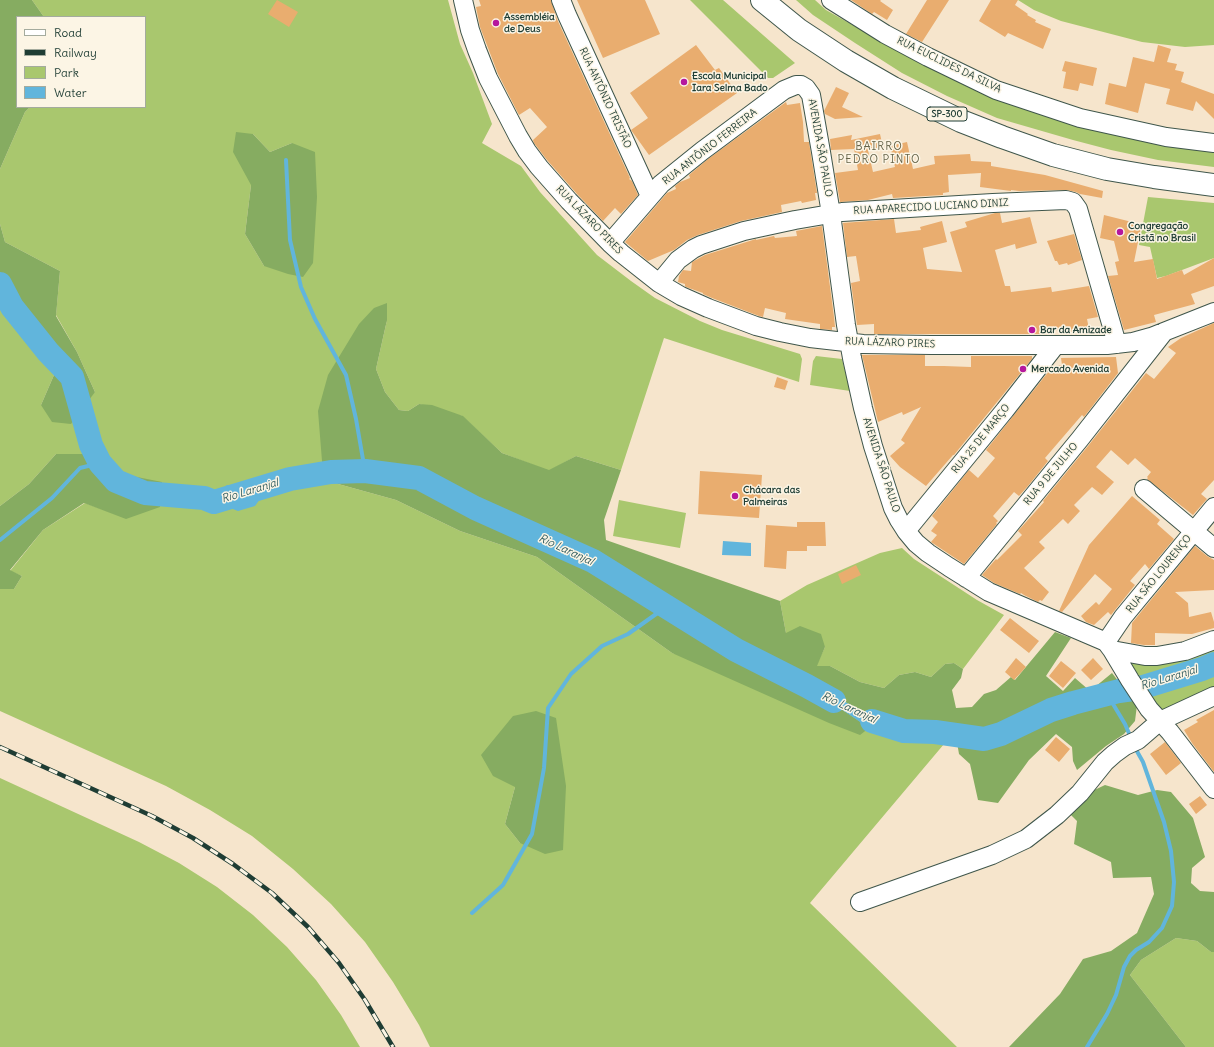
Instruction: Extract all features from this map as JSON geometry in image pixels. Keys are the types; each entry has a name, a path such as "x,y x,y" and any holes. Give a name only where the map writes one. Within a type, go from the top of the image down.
{"main road":[{"name":"SP-300","path":"762,0 799,30 846,61 893,88 961,121 1046,152 1107,169 1154,178 1214,185"}],"street":[{"name":"RUA LÁZARO PIRES","path":"463,0 470,30 477,50 500,101 518,136 539,167 569,201 610,243 642,270 681,296 708,308 756,326 780,332 810,338 849,343 1054,346 1107,345 1125,343 1164,332 1214,312"},
{"name":"RUA ANTÔNIO TRISTÃO","path":"561,0 650,196"},
{"name":"RUA EUCLIDES DA SILVA","path":"832,0 885,34 996,90 1080,118 1166,137 1214,143"},
{"name":"RUA ANTÔNIO FERREIRA","path":"610,243 650,196 667,179 784,90 793,85 799,84 804,86"},
{"name":"AVENIDA SÃO PAULO","path":"804,86 811,96 831,214 849,343 863,408 873,446 893,508 906,531 916,543 928,553 966,578 999,597 1109,646 1144,656 1157,656 1185,650 1214,640"},
{"name":"RUA APARECIDO LUCIANO DINIZ","path":"660,283 678,260 688,252 701,245 757,228 796,220 842,212 1066,200 1073,202 1078,209 1125,343"},
{"name":"RUA 9 DE JULHO","path":"966,578 1080,439 1164,332"},
{"path":"1125,343 1134,370"},
{"name":"RUA 25 DE MARÇO","path":"906,531 1054,346"},
{"path":"1144,489 1214,548"},
{"name":"RUA SÃO LOURENÇO","path":"1109,646 1123,617 1214,507"},
{"path":"1109,646 1144,701 1170,732 1214,790"},
{"path":"860,902 992,855 1026,839 1057,815 1080,793 1105,762 1114,754 1132,743 1160,721 1214,696"}],"green space":[{"path":"0,0 32,0 43,16 16,16 16,108 29,108 25,112 0,169"},
{"path":"32,0 448,0 460,44 473,73 492,124 482,143 521,166 540,192 597,255 655,298 700,321 722,330 800,354 802,359 799,382 664,338 621,470 576,456 549,471 502,453 462,416 419,404 408,411 399,410 385,392 376,369 387,320 331,482 396,500 460,531 537,557 672,653 807,686 839,699 869,714 932,729 955,731 810,903 957,1047 430,1047 419,1025 393,982 365,942 331,904 293,869 252,836 210,810 166,786 0,711 0,589 14,589 22,576 10,571 43,530 85,503 126,518 161,483 122,474 107,454 56,454 29,484 0,506 0,304 54,375 41,405 95,392 77,352 56,315 60,271 5,242 0,224 0,169 25,112 29,108 146,108 146,16 43,16","holes":["253,134 270,152 292,143 264,266 245,234 251,185","515,787 520,843 505,824"]},
{"path":"690,0 723,0 795,63 773,78 768,78"},
{"path":"796,0 815,0 826,10 911,58 992,98 1076,126 1155,143 1214,151 1214,167 1158,160 1111,150 997,118 947,96 902,73 813,15"},
{"path":"1018,0 1214,0 1214,45 1185,47 1142,42 1061,21 1034,10"},
{"path":"236,132 253,134 270,152 292,143 315,152 317,197 313,263 303,277 264,266 245,234 251,185 233,152"},
{"path":"1148,197 1214,203 1214,258 1157,278 1150,247 1139,245"},
{"path":"0,224 5,242 60,271 56,316 77,352 95,392 71,424 52,422 41,405 54,375 0,304"},
{"path":"387,303 387,320 376,369 385,392 399,410 408,411 419,404 432,405 463,416 502,453 549,470 576,456 621,470 604,520 606,540 780,601 786,633 800,626 821,634 825,647 817,666 830,666 860,682 884,688 899,675 915,672 931,677 945,664 954,663 963,669 961,678 952,690 956,708 972,707 984,694 996,690 1011,677 1015,680 1055,632 1071,638 1046,676 1063,691 1075,678 1090,691 1112,673 1137,705 1135,721 1124,734 1106,746 1077,770 1073,761 1072,747 1056,734 1029,760 998,803 978,800 970,764 959,754 955,731 932,729 869,714 839,699 809,687 869,728 860,735 829,723 672,653 537,557 460,531 396,500 331,482 322,461 318,411 328,375 359,324 374,308"},
{"path":"816,356 842,359 850,391 810,385 813,361"},
{"path":"56,454 107,454 122,474 162,482 160,507 126,519 84,503 43,530 10,570 22,576 14,589 0,589 0,506 29,484"},
{"path":"619,500 686,513 680,548 613,536"},
{"path":"902,548 914,559 977,600 1004,615 963,669 954,663 945,664 931,677 915,672 899,675 884,688 860,682 830,666 816,666 825,647 786,633 780,601 807,585 880,553"},
{"path":"1214,644 1214,692 1167,711 1137,705 1122,686 1134,679 1128,668 1130,662"},
{"path":"536,711 556,718 566,786 563,850 545,854 520,843 505,824 515,787 493,776 481,755 513,716"},
{"path":"0,778 139,842 179,863 217,887 253,915 287,947 316,980 341,1015 360,1047 0,1047"},
{"path":"1105,785 1138,795 1157,790 1171,792 1193,818 1205,857 1192,868 1191,883 1200,891 1214,892 1214,952 1211,952 1197,941 1176,938 1141,960 1130,975 1186,1047 1009,1047 1060,994 1083,959 1111,951 1137,933 1154,894 1151,877 1113,878 1111,862 1074,844 1077,821 1067,811 1086,794"},
{"path":"1176,938 1197,941 1211,952 1214,952 1214,1047 1186,1047 1130,975 1141,960"}],"water":[{"path":"279,477 290,479 278,490 260,499 255,506 238,511 214,502 219,492 227,485 235,487"},
{"path":"723,541 751,543 751,556 722,555"},
{"path":"807,686 839,699 869,714 906,726 900,736 869,728"}],"building":[{"path":"277,0 298,12 289,27 268,14"},
{"path":"479,0 551,0 557,19 630,178 629,179 632,181 638,195 621,214 615,208 603,221 577,194 534,143 533,140 547,127 530,108 519,115 498,74 480,27 476,7 481,6"},
{"path":"577,0 645,0 660,34 603,58"},
{"path":"851,0 881,0 880,1 893,10 887,20 874,12 872,14"},
{"path":"927,0 949,0 922,42 906,34"},
{"path":"991,0 1018,0 1015,5 1036,20 1035,22 1051,29 1043,49 1008,33 1005,37 979,21"},
{"path":"696,45 715,70 719,68 737,93 649,155 631,130 648,118 630,93"},
{"path":"1158,45 1171,49 1167,62 1177,64 1175,70 1184,72 1181,82 1214,94 1214,119 1196,101 1193,111 1166,104 1170,89 1145,83 1138,113 1105,104 1109,83 1126,87 1133,57 1154,62"},
{"path":"1065,61 1097,68 1093,86 1080,83 1078,91 1063,88 1066,72 1062,71"},
{"path":"836,87 849,93 842,107 863,117 835,119 825,114 824,111"},
{"path":"786,102 787,105 800,103 804,142 809,142 817,193 815,193 816,200 781,205 782,212 741,221 698,235 687,240 674,250 648,261 625,242 667,193 676,189 675,186 690,178 689,175 708,159"},
{"path":"880,134 883,147 868,150 873,172 895,167 890,146 907,142 913,169 935,164 934,156 970,154 971,161 991,162 991,166 1045,175 1103,191 1102,198 1066,190 1011,191 980,187 981,173 948,175 949,192 943,193 943,195 893,198 892,194 868,200 840,202 835,173 858,170 854,149 831,150 830,139 852,135 851,140"},
{"path":"995,213 1000,213 1002,223 1030,217 1037,243 1016,249 1015,244 995,250 1005,286 1010,286 1011,292 1051,287 1052,292 1089,286 1098,317 1087,319 1089,329 1059,334 1059,330 1039,334 874,334 874,324 857,325 851,283 860,281 856,256 847,257 843,223 894,219 896,233 921,230 920,227 942,221 947,242 923,248 927,269 962,272 950,232 967,227 965,222"},
{"path":"1104,215 1132,222 1132,224 1141,227 1134,262 1153,259 1157,279 1182,270 1184,275 1214,258 1214,286 1191,294 1195,304 1154,315 1156,322 1124,330 1108,276 1118,275 1115,262 1119,261 1114,241 1100,238"},
{"path":"822,226 835,327 832,327 832,330 820,329 820,324 785,319 786,313 765,308 763,317 759,316 712,298 678,282 679,276 683,270 691,271 692,262 705,255 756,239 774,236 775,238 797,236 796,231"},
{"path":"1074,234 1082,260 1068,265 1067,263 1059,265 1057,261 1055,261 1047,241"},
{"path":"1214,323 1214,480 1201,494 1207,499 1193,515 1147,479 1151,472 1135,458 1128,465 1111,450 1096,467 1114,482 1102,495 1092,487 1074,505 1080,511 1068,524 1063,519 1039,542 1045,548 1024,568 1049,592 1042,601 1040,600 1038,602 1021,593 1020,594 994,583 982,575 996,559 997,560 1022,535 1018,531 1044,502 1043,501 1146,373 1154,379 1176,353 1168,347 1181,338"},
{"path":"862,355 925,355 925,366 971,367 971,356 1032,356 1032,359 954,455 926,486 900,467 890,456 905,443 901,440 921,407 903,415 902,412 878,422"},
{"path":"1116,357 1118,373 1084,417 1082,415 1045,458 1048,461 1028,486 1019,496 1014,492 993,516 998,521 996,523 997,524 964,564 931,542 937,535 931,531 938,522 932,516 969,470 978,478 995,458 986,450 1053,366 1062,365 1061,358"},
{"path":"777,377 788,381 785,390 774,387"},
{"path":"700,471 762,475 759,518 698,514"},
{"path":"1132,496 1160,520 1157,524 1174,539 1149,569 1145,564 1130,581 1135,585 1111,615 1108,612 1094,625 1086,622 1081,616 1096,602 1099,605 1112,589 1095,574 1062,612 1059,611 1089,545"},
{"path":"797,522 825,522 826,546 807,546 807,551 787,551 786,569 764,567 766,525 797,527"},
{"path":"1195,546 1214,560 1214,590 1175,592 1188,603 1189,617 1211,612 1214,628 1192,634 1155,633 1155,645 1131,643 1132,623"},
{"path":"856,565 861,575 842,584 838,574"},
{"path":"1010,618 1039,641 1029,653 1000,630"},
{"path":"1016,658 1026,667 1014,680 1005,672"},
{"path":"1093,658 1103,669 1091,680 1081,670"},
{"path":"1061,661 1076,673 1063,688 1049,676"},
{"path":"1214,710 1214,772 1184,730 1198,722 1196,720"},
{"path":"1056,737 1070,749 1059,762 1045,750"},
{"path":"1165,742 1181,763 1166,775 1150,754"},
{"path":"1200,796 1207,805 1196,814 1189,804"}],"waterway":[{"path":"286,160 290,240 301,287 315,319 346,375 356,419 365,471"},
{"name":"Rio Laranjal","path":"0,284 12,307 48,352 72,377 91,445 100,463 116,481 145,493 204,498 214,502 290,479 331,472 365,471 419,478 475,508 593,561 736,650 834,701"},
{"path":"0,540 52,498 80,468 100,463"},
{"path":"472,913 503,885 532,834 544,768 548,708 571,674 602,646 628,634 666,607"},
{"name":"Rio Laranjal","path":"872,721 904,731 935,732 984,739 1001,734 1051,710 1119,691 1140,688 1214,664"},
{"path":"1107,694 1125,724 1131,738"},
{"path":"1087,1047 1107,1014 1116,995 1124,967 1130,956 1136,950 1149,942 1162,928 1172,906 1174,882 1171,851 1164,822 1143,762 1134,746"}],"railway":[{"path":"0,747 152,816 193,838 233,864 272,893 308,927 339,963 365,1000 393,1047"}],"place":[{"name":"Assembléia de Deus","path":"496,23"},
{"name":"Escola Municipal Iara Selma Bado","path":"684,82"},
{"name":"Congregação Cristã no Brasil","path":"1120,232"},
{"name":"Bar da Amizade","path":"1032,330"},
{"name":"Mercado Avenida","path":"1023,369"},
{"name":"Chácara das Palmeiras","path":"735,496"}],"district":[{"name":"BAIRRO PEDRO PINTO","path":"879,153"}]}
